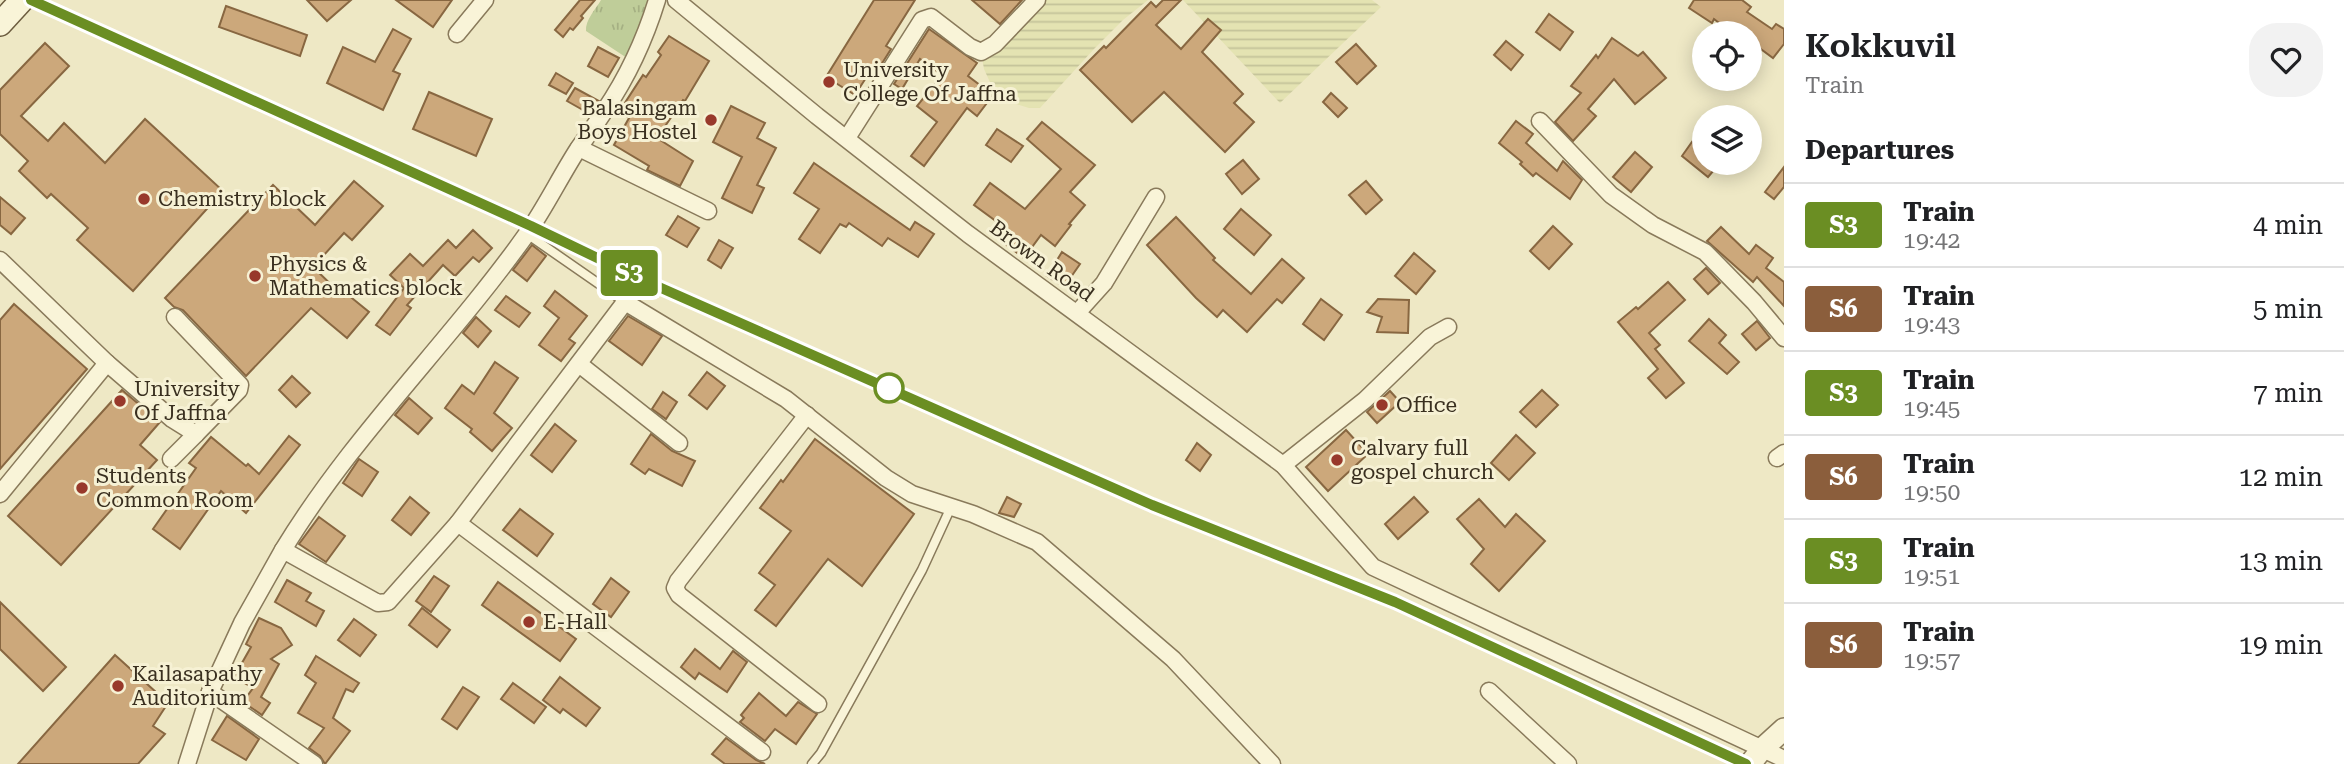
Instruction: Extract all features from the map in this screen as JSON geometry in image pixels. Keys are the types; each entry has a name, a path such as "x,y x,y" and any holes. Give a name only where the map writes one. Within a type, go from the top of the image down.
{"main road":[{"path":"0,24 22,0"}],"street":[{"path":"457,34 485,0"},
{"path":"187,764 210,692 242,623 299,523 376,422 527,234 579,148 606,110 640,49 657,0"},
{"name":"Brown Road","path":"676,0 968,234 1283,465 1373,567 1756,756"},
{"path":"847,138 922,20 931,17 970,47 981,52 995,44 1037,0"},
{"path":"1540,121 1611,195 1653,225 1705,253 1754,302 1784,338"},
{"path":"579,148 709,211"},
{"path":"1077,313 1104,283 1156,197"},
{"path":"0,260 107,363 173,419 196,434"},
{"path":"283,550 378,603 388,602 458,523 625,302 786,399 886,478 912,494 973,514 1037,542 1173,659 1272,764"},
{"path":"171,459 239,390 240,385 175,317"},
{"path":"1283,465 1365,400 1430,337 1448,327"},
{"path":"0,494 107,363"},
{"path":"579,364 679,443"},
{"path":"807,415 677,581 675,588 680,595 818,704"},
{"path":"458,523 762,752"},
{"path":"1489,691 1568,764"},
{"path":"210,692 314,764"},
{"path":"1756,756 1784,729"},
{"path":"1756,756 1784,759"}],"lane":[{"path":"527,234 625,302"},
{"path":"812,764 821,753 922,570 951,507"}],"green space":[{"path":"601,0 657,0 633,62 586,31 589,19"},
{"path":"1037,0 1148,0 1094,49 1040,108 1029,108 1016,104 993,89 984,69 981,52"},
{"path":"1183,0 1372,0 1381,7 1280,103"}],"building":[{"path":"307,0 351,0 327,21"},
{"path":"396,0 452,0 433,27"},
{"path":"580,0 595,0 573,30 570,28 563,37 555,30"},
{"path":"874,0 915,0 886,46 891,49 876,73 871,70 855,95 826,77"},
{"path":"972,0 1022,0 1000,24"},
{"path":"1163,0 1181,0 1156,25 1181,49 1208,19 1221,30 1202,52 1243,94 1234,103 1254,122 1225,152 1164,92 1132,122 1080,70 1151,2 1156,7"},
{"path":"1694,0 1742,0 1751,7 1747,12 1760,21 1709,21 1689,8"},
{"path":"226,6 307,35 300,56 219,27"},
{"path":"1549,14 1573,32 1560,50 1536,32"},
{"path":"1762,22 1772,29 1776,24 1784,29 1784,44 1773,58 1762,50"},
{"path":"393,29 411,39 393,71 400,74 383,110 327,83 343,47 375,62"},
{"path":"929,29 977,63 968,76 993,95 977,116 967,108 924,166 911,156 937,122 917,106 942,75 920,59 902,89 894,84"},
{"path":"669,36 709,61 685,101 683,100 657,138 693,161 680,186 647,170 649,166 614,145 629,118 619,112 643,75 646,77 661,55 658,52"},
{"path":"1612,38 1638,56 1643,52 1666,78 1635,104 1614,79 1588,109 1596,116 1573,141 1555,122 1581,93 1571,86 1596,55 1598,58"},
{"path":"1506,41 1523,55 1511,70 1494,55"},
{"name":"Chemistry block","path":"45,43 69,66 21,116 48,141 64,123 105,163 145,119 223,191 133,291 77,240 88,228 51,194 47,198 19,171 28,161 0,134 0,90"},
{"path":"1356,44 1376,66 1357,84 1336,62"},
{"path":"598,47 619,58 608,77 588,66"},
{"path":"556,73 573,83 566,94 549,85"},
{"path":"575,88 599,101 590,114 567,101"},
{"path":"429,92 492,119 476,156 413,129"},
{"path":"1331,93 1347,108 1338,117 1323,102"},
{"path":"731,106 765,123 757,138 776,148 757,185 764,188 752,213 722,198 742,157 713,142"},
{"path":"1516,121 1533,134 1526,143 1557,171 1563,161 1582,180 1570,199 1536,173 1533,176 1520,164 1522,162 1499,143"},
{"path":"1042,122 1095,165 1070,192 1085,205 1055,246 1041,235 1024,258 1000,240 1008,230 974,205 990,183 1025,209 1061,169 1027,139"},
{"path":"997,129 1023,146 1011,162 986,145"},
{"path":"1692,142 1692,164 1682,156"},
{"path":"1635,152 1652,167 1631,192 1613,177"},
{"path":"1243,160 1259,179 1242,194 1226,174"},
{"path":"814,163 910,230 915,222 934,234 918,257 888,238 882,246 849,223 846,227 840,224 820,253 799,239 819,209 794,193"},
{"path":"1784,167 1784,187 1774,199 1765,192"},
{"name":"Physics & Mathematics block","path":"354,181 383,206 352,240 344,233 313,267 344,297 347,294 369,312 347,338 311,308 246,376 183,310 174,307 165,298 273,185 315,225"},
{"path":"1366,181 1382,200 1366,214 1349,195"},
{"path":"0,197 25,218 11,234 0,225"},
{"path":"1241,209 1271,235 1254,255 1224,229"},
{"path":"678,216 699,228 687,247 666,235"},
{"path":"1176,217 1215,258 1213,260 1251,294 1282,259 1304,278 1282,303 1277,299 1247,332 1223,310 1217,317 1147,245"},
{"path":"1553,226 1572,244 1549,269 1530,251"},
{"path":"1721,227 1749,254 1756,245 1773,258 1766,268 1784,282 1784,306 1757,277 1753,282 1707,241"},
{"path":"473,230 492,248 479,262 473,257 455,276 443,265 407,305 411,308 390,335 376,325 404,288 390,275 410,254 423,266 448,240 456,248"},
{"path":"719,240 733,248 721,268 708,260"},
{"path":"532,245 546,256 527,281 513,270"},
{"path":"1062,252 1080,264 1064,287 1047,276"},
{"path":"1414,253 1435,271 1416,294 1395,276"},
{"path":"1706,268 1720,283 1708,294 1694,279"},
{"path":"1668,282 1685,300 1649,333 1660,345 1655,349 1684,383 1666,398 1648,378 1658,369 1618,322 1636,307 1638,309"},
{"path":"555,291 587,316 569,339 575,343 561,361 539,345 559,318 544,306"},
{"path":"506,296 530,313 519,327 495,310"},
{"path":"1321,299 1342,315 1324,340 1303,324"},
{"path":"1378,299 1409,300 1408,333 1377,332 1382,317 1367,312"},
{"path":"14,304 87,369 0,469 0,320"},
{"path":"628,316 662,336 642,365 609,341"},
{"path":"476,317 491,331 478,347 463,333"},
{"path":"1709,319 1726,335 1719,343 1739,362 1727,374 1689,341"},
{"path":"1757,321 1770,338 1756,350 1742,334"},
{"path":"495,362 518,378 494,413 512,428 492,451 470,432 472,429 445,408 462,385 474,394"},
{"path":"707,372 725,386 707,409 689,395"},
{"path":"292,376 310,393 296,407 279,390"},
{"name":"Students Common Room","path":"122,390 160,422 140,445 157,460 61,565 8,516"},
{"path":"1542,390 1558,405 1536,427 1520,412"},
{"name":"Office","path":"1390,391 1400,402 1377,423 1367,412"},
{"path":"663,392 677,402 666,419 652,409"},
{"path":"409,398 432,418 418,434 395,415"},
{"path":"555,424 576,441 552,472 531,455"},
{"name":"Calvary full gospel church","path":"1346,430 1368,454 1328,491 1306,467"},
{"path":"651,434 672,451 695,461 682,486 649,469 645,474 631,464"},
{"path":"1516,435 1535,453 1509,480 1491,463"},
{"path":"289,436 300,445 246,513 221,491 180,549 153,529 196,468 189,463 211,437 259,474"},
{"path":"815,439 914,514 862,586 828,559 776,626 755,610 775,585 759,573 791,531 760,508"},
{"path":"1197,443 1211,455 1200,471 1186,460"},
{"path":"359,459 378,472 362,496 343,483"},
{"path":"410,497 429,513 411,535 392,520"},
{"path":"1007,497 1021,504 1014,517 999,513"},
{"path":"1414,497 1428,512 1398,539 1385,524"},
{"path":"1479,499 1505,527 1516,514 1545,541 1499,591 1471,564 1484,549 1457,519"},
{"path":"520,509 553,534 537,556 503,530"},
{"path":"319,517 345,536 326,562 299,544"},
{"path":"434,576 449,586 431,612 416,601"},
{"path":"611,578 629,592 611,617 593,604"},
{"path":"287,580 311,593 306,601 324,611 316,626 275,602"},
{"name":"E-Hall","path":"498,582 576,639 560,661 482,605"},
{"path":"0,602 66,667 43,691 0,649"},
{"path":"422,608 450,630 437,647 409,625"},
{"path":"259,618 281,628 292,645 271,659 279,664 261,697 270,703 262,715 243,702 253,688 234,677 251,647 246,644"},
{"path":"354,619 376,635 360,656 338,640"},
{"path":"695,649 720,669 733,651 747,662 727,692 699,673 695,679 681,667"},
{"name":"Kailasapathy Auditorium","path":"115,655 168,703 153,726 165,734 138,764 18,764"},
{"path":"316,656 359,683 353,692 346,689 333,718 350,731 325,764 320,756 309,748 324,728 298,713 316,683 305,675"},
{"path":"560,677 600,708 586,726 563,709 560,713 543,700"},
{"path":"513,683 546,707 534,723 501,699"},
{"path":"463,687 479,697 457,729 442,719"},
{"path":"759,693 786,716 798,702 817,714 796,744 775,729 765,741 740,722 744,718 741,715"},
{"path":"227,716 259,739 246,760 212,740"},
{"path":"726,738 765,764 725,764 712,754"}],"railway":[{"path":"31,0 531,226 643,280 1152,505 1395,602 1746,764"}],"train":[{"name":"S3","path":"31,0 531,226 643,280 1152,505 1395,602 1746,764"}],"place":[{"name":"University College Of Jaffna","path":"829,82"},
{"name":"Balasingam Boys Hostel","path":"711,120"},
{"name":"Chemistry block","path":"144,199"},
{"name":"Physics & Mathematics block","path":"255,276"},
{"name":"University Of Jaffna","path":"120,401"},
{"name":"Office","path":"1382,405"},
{"name":"Calvary full gospel church","path":"1337,460"},
{"name":"Students Common Room","path":"82,488"},
{"name":"E-Hall","path":"529,622"},
{"name":"Kailasapathy Auditorium","path":"118,686"}]}
